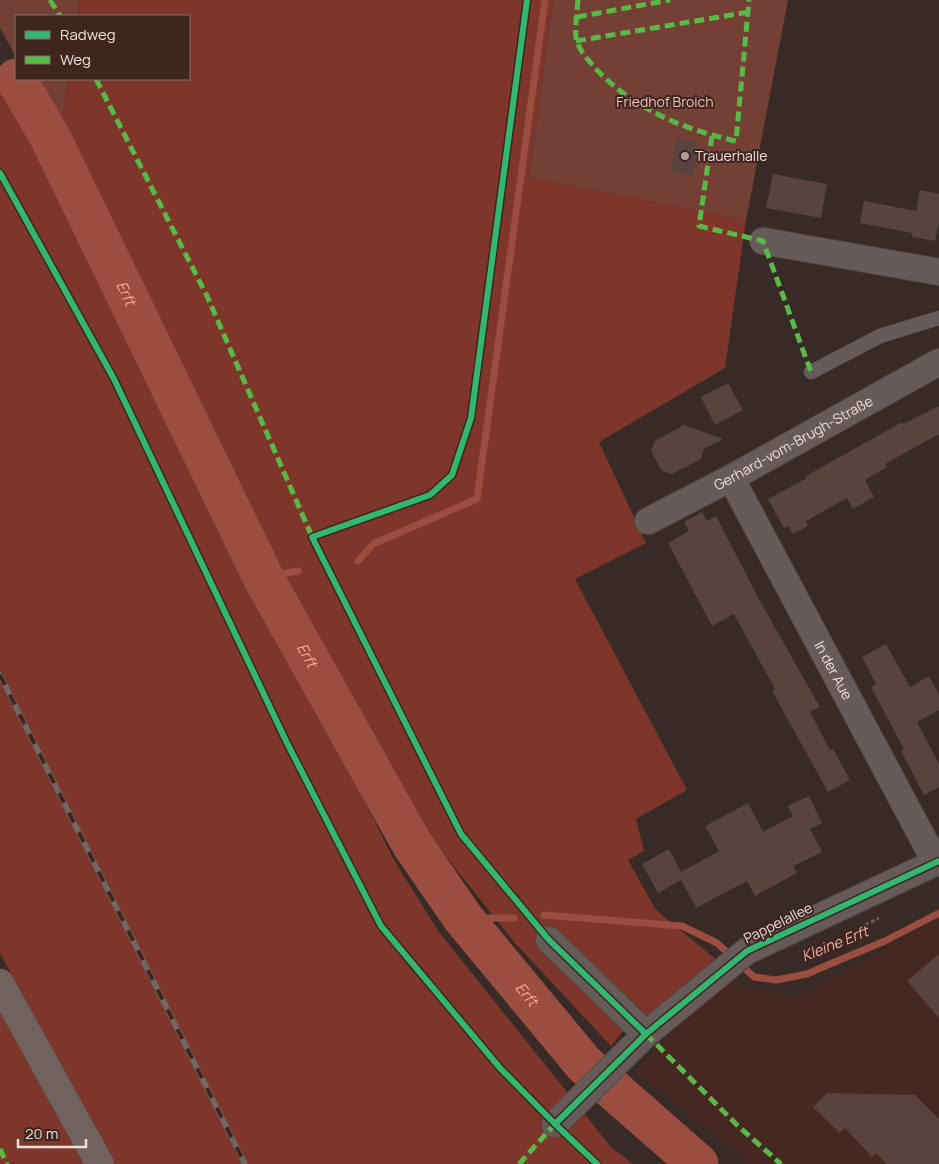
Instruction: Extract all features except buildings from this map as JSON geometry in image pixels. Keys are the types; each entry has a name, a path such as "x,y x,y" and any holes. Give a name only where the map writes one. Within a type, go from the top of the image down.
{"main road":[{"path":"0,983 100,1164"}],"street":[{"path":"763,241 939,272"},
{"name":"Gerhard-vom-Brugh-Straße","path":"648,521 731,478 939,362"},
{"name":"In der Aue","path":"731,478 937,862"},
{"name":"Pappelallee","path":"555,1124 646,1034 747,952 937,862"},
{"path":"549,940 646,1034"}],"lane":[{"path":"811,372 880,336 939,318"}],"shaded area":[{"path":"79,0 553,0 529,178 746,220 725,368 599,442 646,543 575,579 687,790 636,819 644,851 628,860 656,910 718,961 654,1013 633,1019 611,1046 515,943 428,834 261,558 200,431 172,364 60,134 68,80 190,80 190,15 78,15"},
{"path":"0,74 37,138 395,862 439,932 611,1147 633,1164 115,1164 0,953"},
{"path":"939,918 939,1164 752,1164 635,1071 724,977 748,989 799,997"},
{"path":"0,1004 92,1164 0,1164"}],"green space":[{"path":"0,0 79,0 78,15 15,15 15,55 0,28"},
{"name":"Friedhof Broich","path":"553,0 788,0 746,220 529,178"},
{"path":"30,80 68,80 60,134"}],"waterway":[{"path":"358,561 373,544 477,499 545,0"},
{"name":"Erft","path":"17,80 50,137 263,577 412,844 463,918 584,1064 698,1164"},
{"path":"263,577 298,571"},
{"name":"Kleine Erft","path":"544,915 682,926 717,943 754,977 776,980 807,974 885,941 939,913"},
{"name":"Kleine Erft","path":"463,918 514,918"}],"railway":[{"path":"0,675 245,1164"}],"marked path":[{"path":"50,0 59,15"},
{"path":"578,0 577,42 589,61 612,84 627,96 661,116 698,131 736,141 749,0"},
{"path":"577,17 670,0"},
{"path":"576,41 749,12"},
{"path":"97,80 207,296 313,539"},
{"path":"712,136 699,226 763,241 811,372"},
{"path":"646,1034 738,1126 781,1164"},
{"path":"519,1164 555,1124"},
{"path":"0,1149 7,1164"}],"cycle path":[{"path":"527,0 471,418 452,475 430,495 312,537 461,834 549,940 646,1034"},
{"path":"0,173 114,379 287,743 381,926 500,1068 597,1164"},
{"path":"555,1124 646,1034 747,951 939,861"}],"place":[{"name":"Trauerhalle","path":"685,156"}]}
